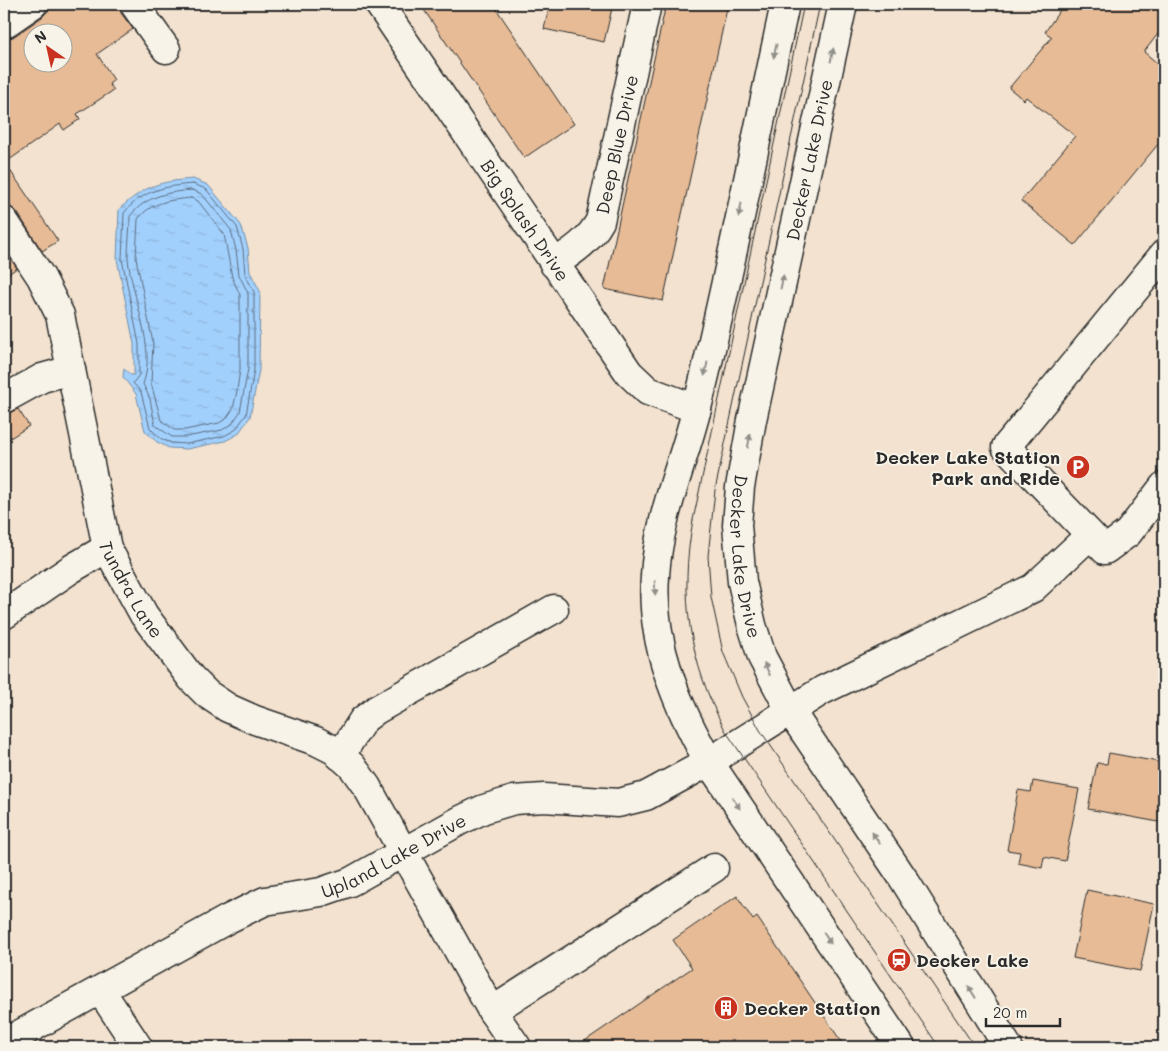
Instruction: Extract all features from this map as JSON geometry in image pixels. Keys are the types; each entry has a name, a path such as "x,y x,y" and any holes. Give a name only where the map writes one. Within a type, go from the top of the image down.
{"street":[{"path":"4,24 33,4"},
{"path":"134,4 166,49"},
{"name":"Big Splash Drive","path":"379,4 554,264 638,383 648,391 697,409"},
{"name":"Deep Blue Drive","path":"554,264 586,241 600,221 647,4"},
{"path":"785,4 697,409 659,540 654,577 660,644 668,677 688,726 709,762 901,1047"},
{"name":"Decker Lake Drive","path":"843,4 752,420 740,487 737,525 742,582 762,657 791,712 903,878 1008,1047"},
{"name":"Tundra Lane","path":"4,221 53,297 65,332 107,548 144,615 191,678 208,694 228,708 262,723 316,740 352,766 368,787 492,1011 517,1047"},
{"path":"1164,254 1006,447 1105,550 1128,533 1164,486"},
{"path":"4,399 42,378 71,370"},
{"name":"Upland Lake Drive","path":"4,1044 228,919 265,901 321,892 350,882 405,853 460,820 484,809 514,800 544,798 618,803 646,796 709,762 824,690 1033,588 1090,535"},
{"path":"4,614 71,569 107,548"},
{"path":"340,756 363,720 376,710 554,609"},
{"path":"492,1011 714,868"},
{"path":"101,991 138,1047"}],"water":[{"path":"193,179 208,185 241,225 248,248 250,272 260,291 259,370 250,417 238,434 225,441 187,449 169,448 157,442 145,431 136,394 123,377 124,369 131,375 134,375 134,344 117,259 119,209 137,195 153,186 161,183"}],"building":[{"path":"55,4 119,4 121,13 133,29 97,54 114,80 109,84 114,90 77,114 80,119 64,130 60,124 5,163 58,241 42,251 17,212 11,207 4,205 4,39 13,37 22,31 22,72 72,72 72,22 35,22"},
{"path":"420,4 493,4 574,124 524,158"},
{"path":"550,4 613,4 604,42 544,29"},
{"path":"666,4 728,4 663,301 604,289"},
{"path":"1064,4 1164,4 1164,26 1144,52 1164,69 1164,137 1075,245 1021,201 1075,136 1026,97 1024,100 1009,88 1052,37 1045,32"},
{"path":"4,249 17,268 4,277"},
{"path":"18,409 29,426 4,442 4,415"},
{"path":"1109,753 1164,763 1164,823 1088,809 1097,763 1107,764"},
{"path":"1033,781 1079,789 1065,861 1044,857 1042,868 1018,863 1020,852 1007,850 1018,790 1031,792"},
{"path":"1087,890 1154,904 1140,971 1073,958"},
{"name":"Decker Station","path":"737,896 753,920 757,917 845,1047 576,1047 692,968 673,940"}],"tram line":[{"path":"804,4 693,520 687,576 690,628 695,654 703,679 725,730 939,1047"},
{"path":"820,4 715,490 708,556 711,597 723,652 742,697 760,730 975,1047"}],"place":[{"name":"Decker Lake Station Park and Ride","path":"1078,467"},
{"name":"Decker Lake","path":"899,960"},
{"name":"Decker Station","path":"726,1008"}]}
